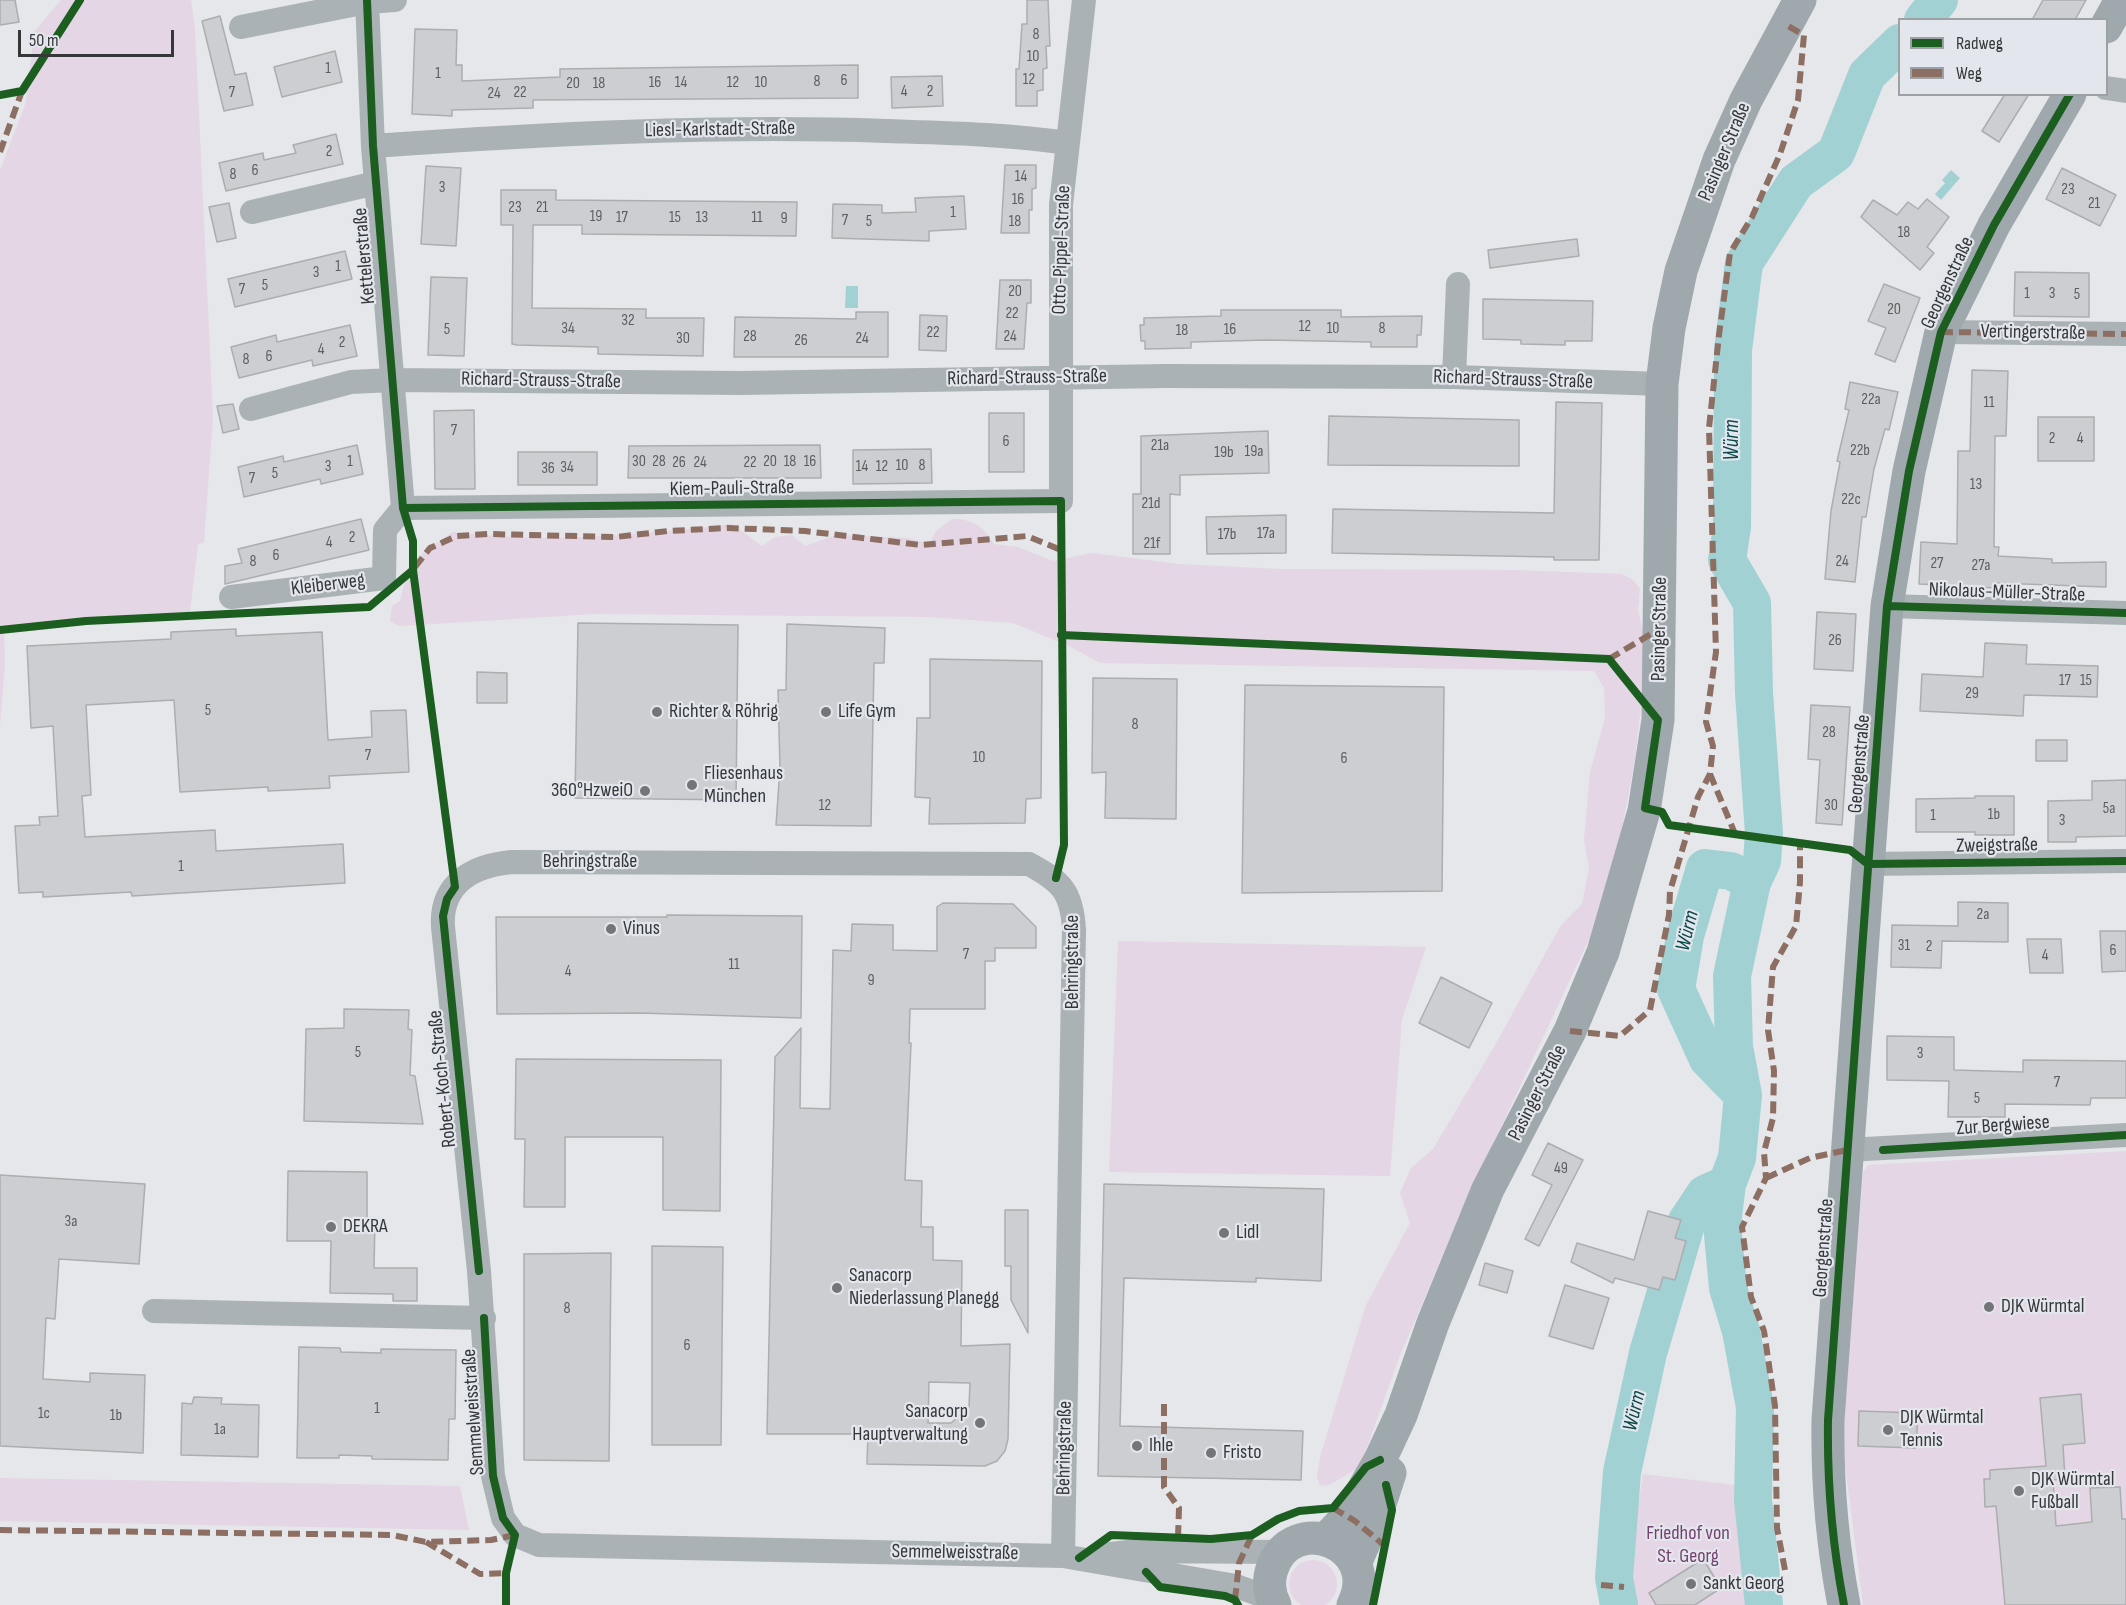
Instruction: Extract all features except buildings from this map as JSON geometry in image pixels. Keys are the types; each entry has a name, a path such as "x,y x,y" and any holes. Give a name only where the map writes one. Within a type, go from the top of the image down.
{"main road":[{"name":"Pasinger Straße","path":"1326,1539 1358,1502 1401,1415 1433,1323 1488,1189 1570,1031 1602,952 1644,811 1658,720 1662,384 1669,328 1681,271 1703,202 1746,100 1800,0"},
{"path":"2108,23 2121,0"},
{"name":"Georgenstraße","path":"1844,1605 1833,1549 1827,1472 1847,1150 1868,864 1878,765 1887,606 1909,471 1941,332 1994,225 2069,96"},
{"name":"Pasinger Straße","path":"1355,1564 1389,1477 1401,1415"},
{"path":"1273,1602 1270,1571 1281,1552 1302,1540 1326,1539 1348,1553 1355,1564 1359,1586 1353,1605"}],"street":[{"path":"241,27 367,1 395,0"},
{"name":"Otto-Pippel-Straße","path":"1061,501 1059,378 1061,205 1084,0"},
{"name":"Kettelerstraße","path":"367,1 373,146 403,508"},
{"path":"2108,88 2126,91"},
{"name":"Liesl-Karlstadt-Straße","path":"373,146 644,130 816,129 1016,136 1067,143"},
{"path":"252,212 376,183"},
{"path":"1454,378 1458,284"},
{"name":"Vertingerstraße","path":"1941,332 2126,334"},
{"name":"Richard-Strauss-Straße","path":"250,409 351,382 392,380 741,383 1059,378 1454,378 1662,384"},
{"name":"Kiem-Pauli-Straße","path":"403,508 1061,501"},
{"name":"Kleiberweg","path":"231,597 384,579 385,530 403,508"},
{"name":"Nikolaus-Müller-Straße","path":"1887,606 2126,613"},
{"name":"Zweigstraße","path":"1868,864 2126,861"},
{"name":"Behringstraße","path":"455,887 463,878 488,864 511,862 1029,864 1056,878 1073,906 1074,930 1071,1557"},
{"name":"Robert-Koch-Straße","path":"455,887 444,907 443,927 484,1318"},
{"name":"Zur Bergwiese","path":"1847,1150 2126,1135"},
{"path":"154,1311 484,1318"},
{"name":"Semmelweisstraße","path":"484,1318 493,1476 503,1518 515,1535 539,1545 1071,1557 1138,1551 1281,1552"},
{"name":"Semmelweisstraße","path":"1071,1557 1236,1586 1273,1602"}],"green space":[{"path":"61,0 191,0 195,28 213,417 204,543 198,544 190,612 4,634 5,665 0,726 0,170 26,102 34,32"},
{"path":"952,519 972,522 986,532 994,544 1018,547 1053,561 1092,553 1180,564 1279,569 1514,570 1622,574 1633,580 1640,589 1638,610 1647,651 1635,759 1620,840 1594,929 1460,1214 1399,1358 1360,1467 1329,1485 1320,1486 1317,1477 1320,1457 1366,1305 1410,1223 1400,1193 1411,1168 1433,1149 1494,1047 1561,925 1582,904 1589,868 1584,840 1590,772 1605,718 1604,688 1594,671 1100,663 1069,646 1013,623 928,617 595,614 399,626 390,621 392,606 400,601 404,585 424,551 453,532 488,536 558,538 627,535 732,524 762,546 775,537 792,535 805,546 836,535 909,538 929,544 936,531"},
{"path":"1118,941 1426,947 1402,1020 1390,1176 1109,1172"},
{"name":"DJK Würmtal","path":"2126,1151 2126,1605 1863,1605 1842,1441 1863,1173 1868,1165"},
{"name":"Friedhof von St. Georg","path":"1643,1474 1735,1485 1754,1605 1632,1605 1627,1578"},
{"path":"0,1478 460,1486 469,1530 0,1521"},
{"path":"1313,1560 1330,1567 1337,1584 1333,1597 1322,1606 1300,1604 1293,1597 1289,1584 1296,1567"}],"water":[{"path":"1951,170 1960,178 1941,200 1935,194 1945,183 1942,180"},
{"path":"846,286 858,286 858,308 845,308"}],"waterway":[{"name":"Würm","path":"1925,18 1939,0"},
{"name":"Würm","path":"1764,1605 1753,1500 1755,1407 1741,1331 1728,1288 1722,1224 1727,1184 1737,1158 1743,1095 1734,1047 1732,976 1752,882 1762,861 1764,833 1754,693 1752,603 1727,560 1732,527 1733,350 1744,263 1796,182 1836,153 1867,75 1898,45"},
{"name":"Würm","path":"1743,1095 1708,1059 1676,989 1685,936 1705,868 1731,871 1752,882"},
{"name":"Würm","path":"1619,1605 1614,1578 1622,1472 1648,1353 1687,1221 1705,1194 1727,1184"}],"marked path":[{"path":"1570,1031 1620,1036 1650,1010 1669,915 1670,891 1698,797 1710,774 1713,746 1706,722 1716,652 1709,428 1730,253 1752,217 1780,154 1798,100 1804,35 1786,25"},
{"path":"0,152 22,91"},
{"path":"1941,332 2126,334"},
{"path":"415,567 430,548 457,536 488,534 616,537 668,531 728,528 805,531 921,545 1027,536 1061,550"},
{"path":"1609,659 1661,628"},
{"path":"1710,774 1736,836"},
{"path":"1785,1570 1777,1528 1775,1406 1764,1331 1751,1297 1742,1227 1766,1178 1764,1152 1773,1118 1774,1071 1768,1030 1773,967 1796,926 1800,882 1800,842"},
{"path":"1766,1178 1810,1158 1847,1150"},
{"path":"1164,1404 1164,1487 1179,1508 1178,1538"},
{"path":"1333,1508 1355,1521 1385,1546"},
{"path":"0,1530 392,1535 426,1542 491,1540 515,1535 514,1537"},
{"path":"1235,1600 1239,1563 1252,1535"},
{"path":"426,1542 480,1574 506,1573"},
{"path":"1601,1585 1624,1587"}],"cycle path":[{"path":"0,95 22,91 80,0"},
{"path":"367,0 373,146 403,508 413,541 413,570 455,887 447,899 443,916 479,1271"},
{"path":"1844,1605 1831,1513 1828,1420 1887,606 1909,471 1941,332 1994,225 2069,96"},
{"path":"403,508 1061,501 1064,845 1056,878"},
{"path":"0,630 86,621 369,607 413,570"},
{"path":"1887,606 2126,613"},
{"path":"1061,635 1609,659 1658,720 1645,808 1662,812 1669,825 1850,850 1868,864 2126,861"},
{"path":"1883,1150 2126,1135"},
{"path":"484,1318 493,1476 503,1518 515,1535 506,1573 506,1605"},
{"path":"1079,1558 1111,1535 1211,1539 1252,1535 1278,1519 1299,1511 1333,1508 1366,1467 1380,1460"},
{"path":"1373,1605 1392,1510 1386,1485"},
{"path":"1146,1572 1160,1587 1225,1596 1235,1600 1238,1605"}],"place":[{"name":"Richter & Röhrig","path":"657,712"},
{"name":"Life Gym","path":"826,712"},
{"name":"Fliesenhaus München","path":"692,785"},
{"name":"360°HzweiO","path":"645,791"},
{"name":"Vinus","path":"611,929"},
{"name":"DEKRA","path":"331,1227"},
{"name":"Lidl","path":"1224,1233"},
{"name":"Sanacorp Niederlassung Planegg","path":"837,1288"},
{"name":"DJK Würmtal","path":"1989,1307"},
{"name":"Sanacorp Hauptverwaltung","path":"980,1423"},
{"name":"DJK Würmtal Tennis","path":"1888,1430"},
{"name":"Ihle","path":"1137,1446"},
{"name":"Fristo","path":"1211,1453"},
{"name":"DJK Würmtal Fußball","path":"2019,1491"},
{"name":"Sankt Georg","path":"1691,1584"}]}
